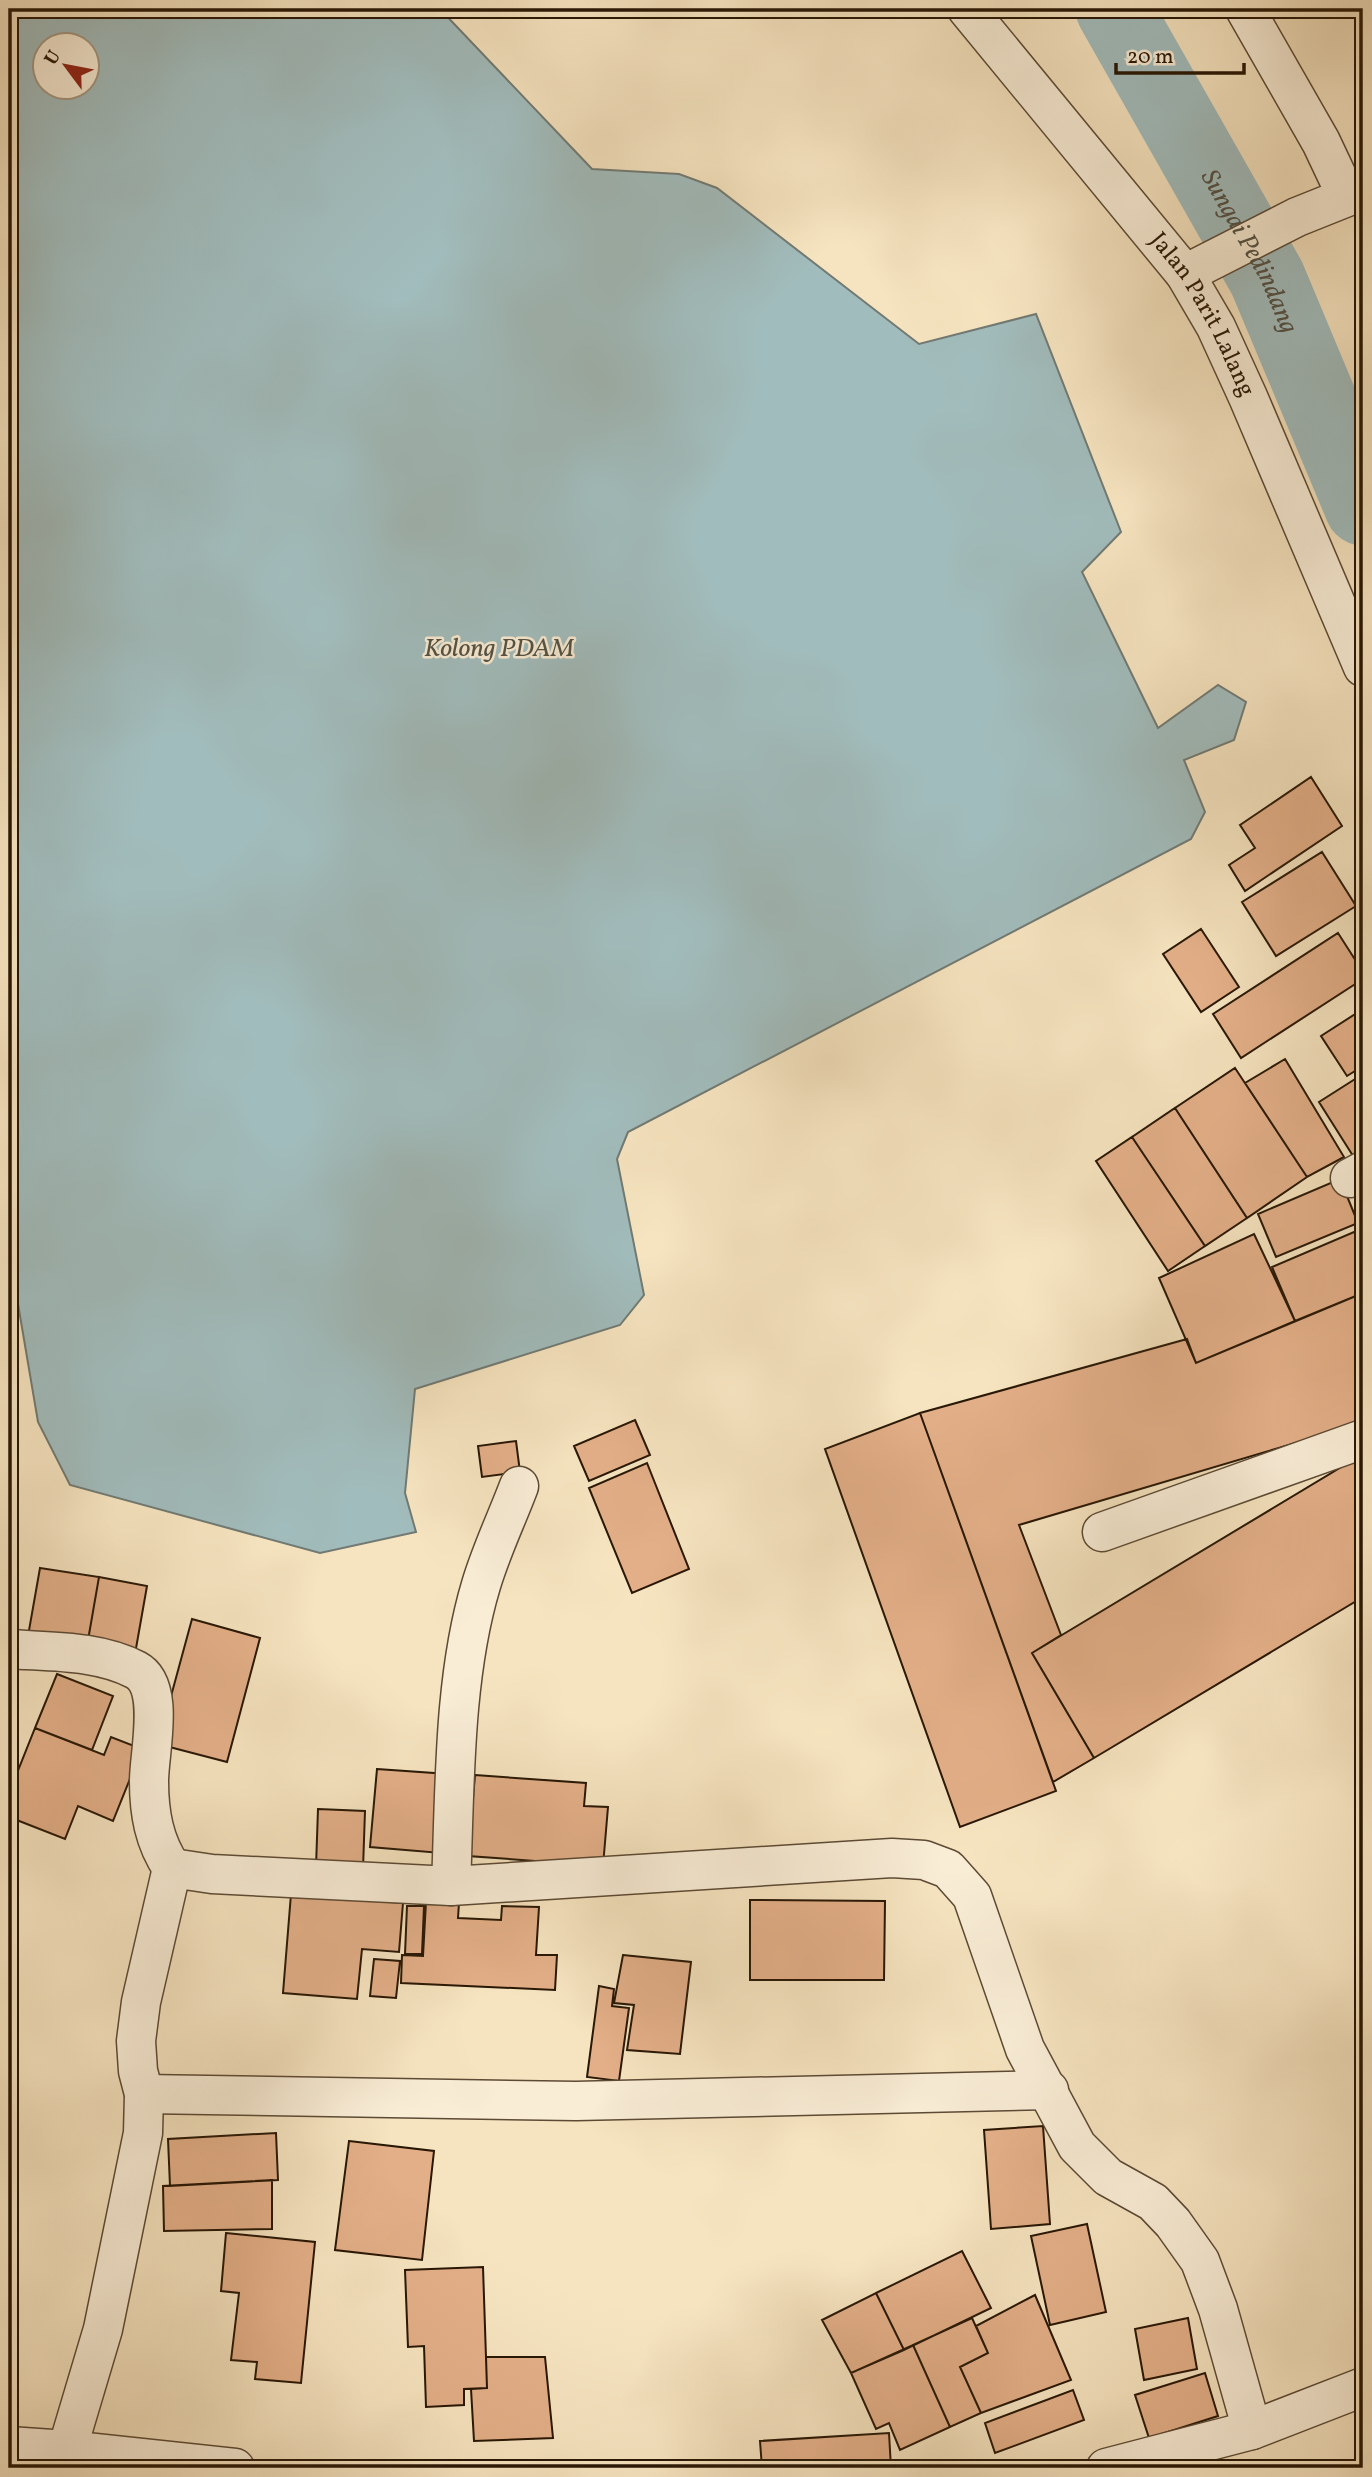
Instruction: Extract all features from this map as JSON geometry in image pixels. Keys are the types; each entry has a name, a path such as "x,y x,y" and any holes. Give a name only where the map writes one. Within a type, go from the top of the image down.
{"street":[{"name":"Jalan Parit Lalang","path":"967,9 1185,274 1216,327 1248,397 1363,667"},
{"path":"1185,274 1297,217 1347,197 1321,142 1245,9"},
{"path":"1102,1532 1363,1439"},
{"path":"451,1886 455,1788 468,1640 481,1584 519,1486"},
{"path":"9,1648 103,1657 137,1670 148,1678 151,1686 153,1729 149,1782 153,1827 159,1849 172,1868 212,1874 451,1886 892,1858 924,1860 948,1869 972,1896 1026,2049 1077,2146 1091,2163 1108,2177 1153,2202 1173,2223 1200,2261 1218,2309 1252,2430"},
{"path":"68,2449 103,2329 143,2133 144,2094 138,2071 136,2041 144,1991 172,1868"},
{"path":"144,2094 576,2101 1049,2090"},
{"path":"1106,2468 1252,2430 1363,2387"},
{"path":"9,2446 68,2449 127,2463 235,2468"}],"water":[{"name":"Kolong PDAM","path":"9,9 440,9 592,169 679,174 717,188 919,344 1036,314 1121,532 1082,572 1158,728 1218,685 1246,702 1234,740 1184,760 1205,812 1191,839 628,1132 617,1159 644,1295 620,1325 415,1389 405,1493 416,1532 320,1553 70,1485 38,1422 18,1304 9,1306"}],"building":[{"path":"1311,777 1342,826 1245,891 1229,865 1255,848 1240,825"},
{"path":"1322,852 1356,906 1276,956 1242,902"},
{"path":"1201,929 1239,987 1201,1012 1163,954"},
{"path":"1338,933 1363,972 1363,979 1241,1058 1213,1014"},
{"path":"1363,1009 1363,1066 1347,1076 1321,1036"},
{"path":"1285,1059 1344,1157 1307,1177 1245,1083"},
{"path":"1235,1068 1307,1177 1247,1218 1175,1108"},
{"path":"1363,1074 1363,1164 1360,1167 1319,1102"},
{"path":"1175,1108 1247,1218 1205,1246 1132,1137"},
{"path":"1132,1137 1205,1246 1168,1271 1096,1161"},
{"path":"1340,1179 1358,1223 1276,1257 1258,1214"},
{"path":"1361,1229 1363,1293 1295,1321 1272,1267"},
{"path":"1254,1234 1295,1321 1196,1363 1159,1278"},
{"path":"1363,1293 1363,1423 1019,1525 1061,1635 1032,1653 1094,1758 1053,1782 920,1413 1187,1339 1196,1363"},
{"path":"920,1413 1056,1791 960,1827 825,1449"},
{"path":"635,1420 650,1455 589,1481 574,1446"},
{"path":"516,1441 520,1472 482,1477 478,1446"},
{"path":"1363,1454 1363,1597 1094,1758 1032,1653"},
{"path":"647,1463 689,1569 632,1593 589,1488"},
{"path":"40,1568 99,1577 87,1646 28,1636"},
{"path":"99,1577 147,1586 135,1654 87,1646"},
{"path":"192,1619 260,1638 227,1762 158,1744"},
{"path":"57,1674 113,1696 92,1750 35,1728"},
{"path":"35,1728 104,1755 111,1737 142,1749 113,1821 78,1806 65,1839 9,1817 9,1793"},
{"path":"377,1769 448,1774 441,1853 370,1847"},
{"path":"475,1775 586,1783 584,1806 608,1807 603,1866 468,1856"},
{"path":"318,1809 365,1811 363,1869 316,1867"},
{"path":"291,1894 403,1903 399,1952 362,1949 357,1999 283,1993"},
{"path":"750,1900 885,1901 884,1980 750,1980"},
{"path":"426,1902 459,1903 458,1918 501,1920 502,1906 539,1907 536,1955 557,1955 555,1990 401,1983 402,1955 423,1956"},
{"path":"407,1906 424,1906 422,1954 405,1954"},
{"path":"623,1955 691,1962 680,2054 627,2050 634,2005 614,2003"},
{"path":"374,1959 400,1961 396,1998 370,1996"},
{"path":"599,1986 614,1989 612,2006 629,2008 619,2081 587,2077"},
{"path":"1043,2126 1050,2224 991,2229 984,2130"},
{"path":"276,2133 278,2180 170,2186 168,2139"},
{"path":"349,2141 434,2151 422,2260 335,2250"},
{"path":"272,2180 272,2229 164,2231 163,2186"},
{"path":"1087,2224 1106,2312 1050,2325 1031,2236"},
{"path":"226,2233 315,2242 301,2383 255,2379 257,2362 231,2360 239,2293 221,2291"},
{"path":"962,2251 991,2308 904,2350 876,2293"},
{"path":"483,2267 487,2388 464,2389 464,2405 426,2407 424,2346 408,2347 405,2270"},
{"path":"876,2293 904,2350 851,2373 822,2320"},
{"path":"1035,2295 1071,2380 981,2413 960,2367 988,2353 976,2326"},
{"path":"972,2318 988,2353 960,2367 981,2413 950,2427 913,2345"},
{"path":"1188,2318 1197,2369 1144,2380 1135,2329"},
{"path":"913,2345 950,2427 900,2450 889,2423 876,2429 851,2373"},
{"path":"486,2357 545,2357 553,2438 474,2441 471,2389 487,2388"},
{"path":"1205,2373 1218,2416 1149,2438 1135,2395"},
{"path":"1073,2390 1084,2420 995,2453 985,2423"},
{"path":"889,2433 891,2468 762,2468 760,2441"}],"waterway":[{"name":"Sungai Pedindang","path":"1114,9 1267,278 1363,507"}]}
